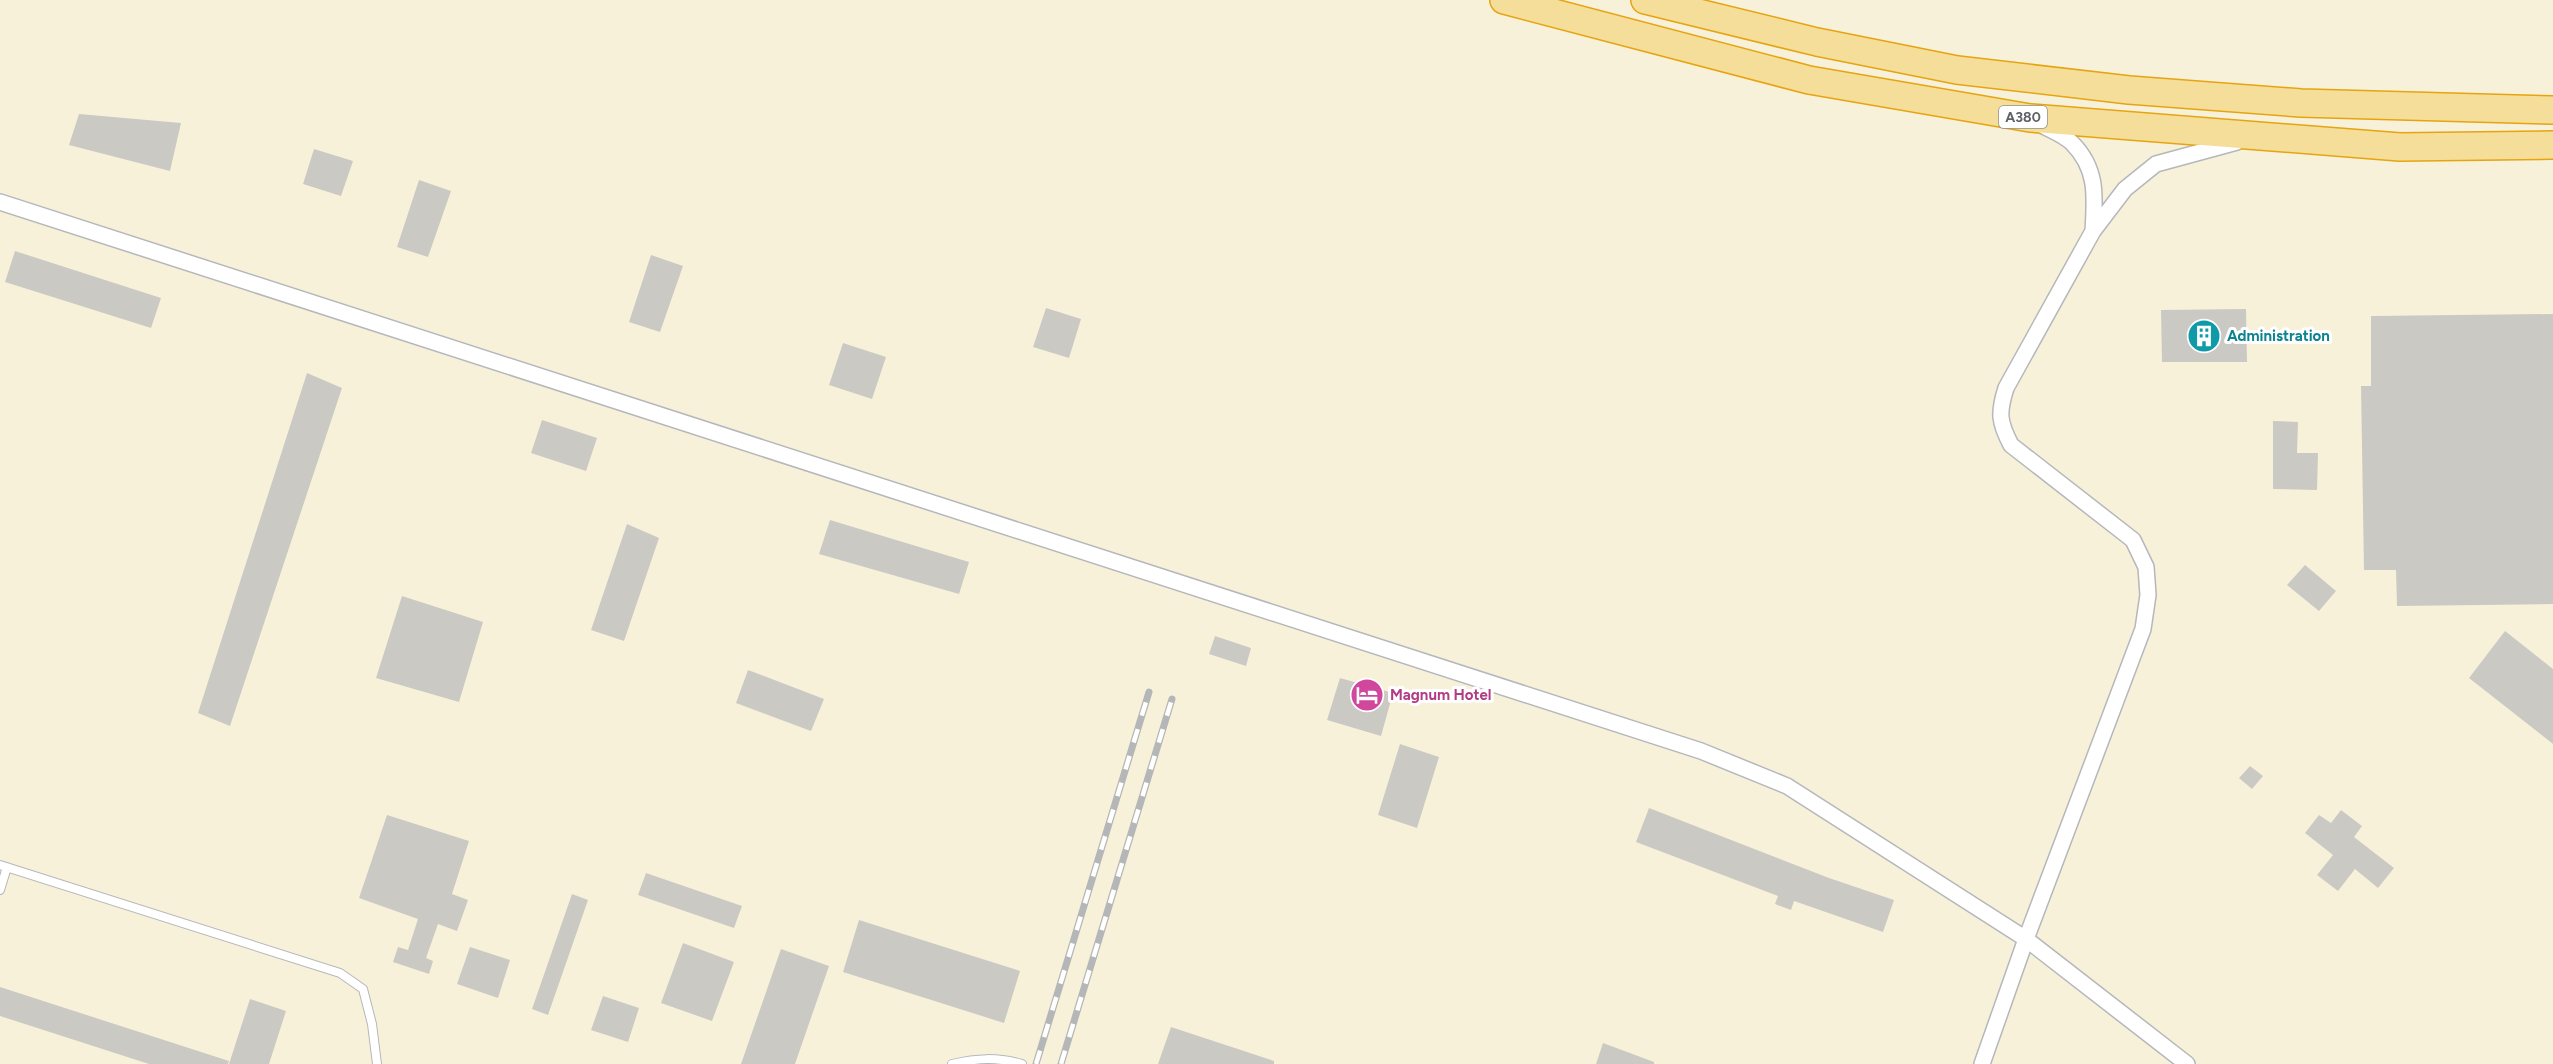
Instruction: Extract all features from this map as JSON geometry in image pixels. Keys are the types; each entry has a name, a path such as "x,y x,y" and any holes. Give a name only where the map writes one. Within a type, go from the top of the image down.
{"highway":[{"name":"A380","path":"1504,0 1809,80 2030,118 2400,147 2553,145"},
{"path":"1645,0 1795,37 1957,70 2129,90 2301,103 2553,110"},
{"path":"1874,91 1881,55"}],"street":[{"path":"2030,118 2072,142 2091,169 2095,197 2093,231"},
{"path":"1982,1064 2026,939 2143,629 2148,595 2146,567 2133,540 2011,445 2001,427 2000,409 2006,388 2093,231 2125,189 2156,164 2214,147 2265,136"},
{"path":"0,202 1701,751 1787,786 2026,939 2187,1064"}],"lane":[{"path":"0,890 4,866 339,973 363,990 372,1024 377,1064"},
{"path":"952,1064 975,1058 1003,1058 1022,1064"}],"sand":[{"path":"0,0 2553,0 2553,1064 0,1064"}],"building":[{"path":"79,114 181,123 170,171 69,145"},
{"path":"314,149 353,161 341,196 303,184"},
{"path":"419,180 451,191 428,257 397,247"},
{"path":"15,251 161,298 151,328 5,282"},
{"path":"651,255 683,266 660,332 629,322"},
{"path":"1046,308 1081,319 1069,358 1033,347"},
{"name":"Administration","path":"2246,309 2247,362 2162,362 2161,310"},
{"path":"2553,314 2553,604 2397,606 2396,570 2364,570 2361,386 2371,386 2371,316"},
{"path":"843,343 886,357 872,399 829,385"},
{"path":"307,373 342,388 230,726 198,713"},
{"path":"542,420 597,438 586,471 531,453"},
{"path":"2273,421 2298,422 2297,453 2318,453 2317,490 2273,489"},
{"path":"830,520 969,562 959,594 819,554"},
{"path":"627,524 659,538 624,641 591,630"},
{"path":"2305,565 2336,591 2319,611 2287,585"},
{"path":"402,596 483,622 459,702 376,678"},
{"path":"2505,631 2553,669 2553,744 2469,678"},
{"path":"1215,636 1251,648 1246,666 1209,654"},
{"path":"748,670 824,699 811,731 736,703"},
{"path":"1340,678 1393,693 1381,736 1327,720"},
{"path":"1400,744 1439,757 1417,828 1378,815"},
{"path":"2250,766 2263,776 2252,789 2239,778"},
{"path":"1649,808 1829,878 1894,900 1883,932 1794,901 1791,910 1775,904 1778,896 1636,842"},
{"path":"2341,810 2362,826 2354,837 2394,868 2378,888 2355,869 2338,891 2317,875 2333,855 2305,833 2319,815 2331,823"},
{"path":"387,815 469,841 452,894 468,900 457,931 438,924 426,958 433,961 429,974 393,962 398,947 408,950 418,919 359,898"},
{"path":"646,873 742,906 734,928 638,895"},
{"path":"572,894 588,900 548,1015 532,1009"},
{"path":"859,920 1020,971 1004,1023 843,972"},
{"path":"683,943 734,962 712,1021 661,1003"},
{"path":"470,947 510,960 498,998 457,984"},
{"path":"781,949 829,966 795,1064 741,1064"},
{"path":"0,987 229,1061 228,1064 149,1064 0,1016"},
{"path":"603,996 639,1008 628,1042 591,1030"},
{"path":"250,999 286,1011 269,1064 229,1064"},
{"path":"1171,1027 1274,1061 1274,1064 1158,1064"},
{"path":"1603,1043 1654,1062 1654,1064 1596,1064"}],"railway":[{"path":"1036,1064 1149,692"},
{"path":"1061,1064 1172,699"}],"place":[{"name":"Administration","path":"2204,336"},
{"name":"Magnum Hotel","path":"1367,695"}]}
